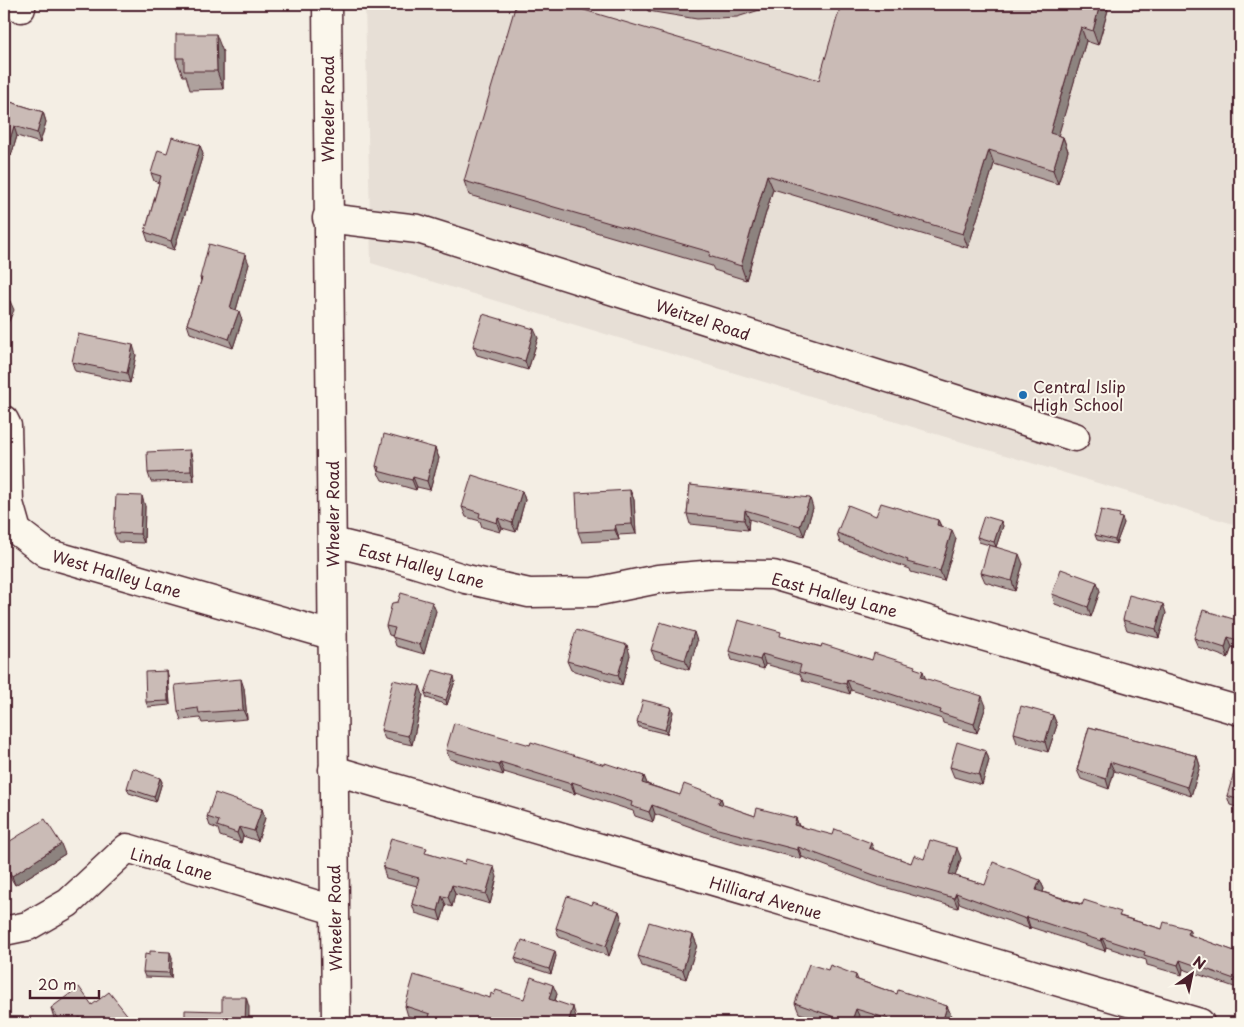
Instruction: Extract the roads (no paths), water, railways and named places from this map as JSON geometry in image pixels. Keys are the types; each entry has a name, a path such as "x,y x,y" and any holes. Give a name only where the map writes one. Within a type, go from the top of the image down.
{"street":[{"name":"Wheeler Road","path":"327,4 333,542 331,635 336,1023"},
{"name":"Weitzel Road","path":"328,218 418,229 1075,436"},
{"name":"West Halley Lane","path":"4,420 7,426 9,503 17,531 46,553 331,635"},
{"name":"East Halley Lane","path":"333,542 398,558 466,579 530,592 594,592 658,579 715,574 773,575 1240,711"},
{"name":"Hilliard Avenue","path":"333,770 1200,1023"},
{"name":"Linda Lane","path":"4,931 28,926 68,903 127,848 334,910"}],"place":[{"name":"Central Islip High School","path":"1023,395"}]}
